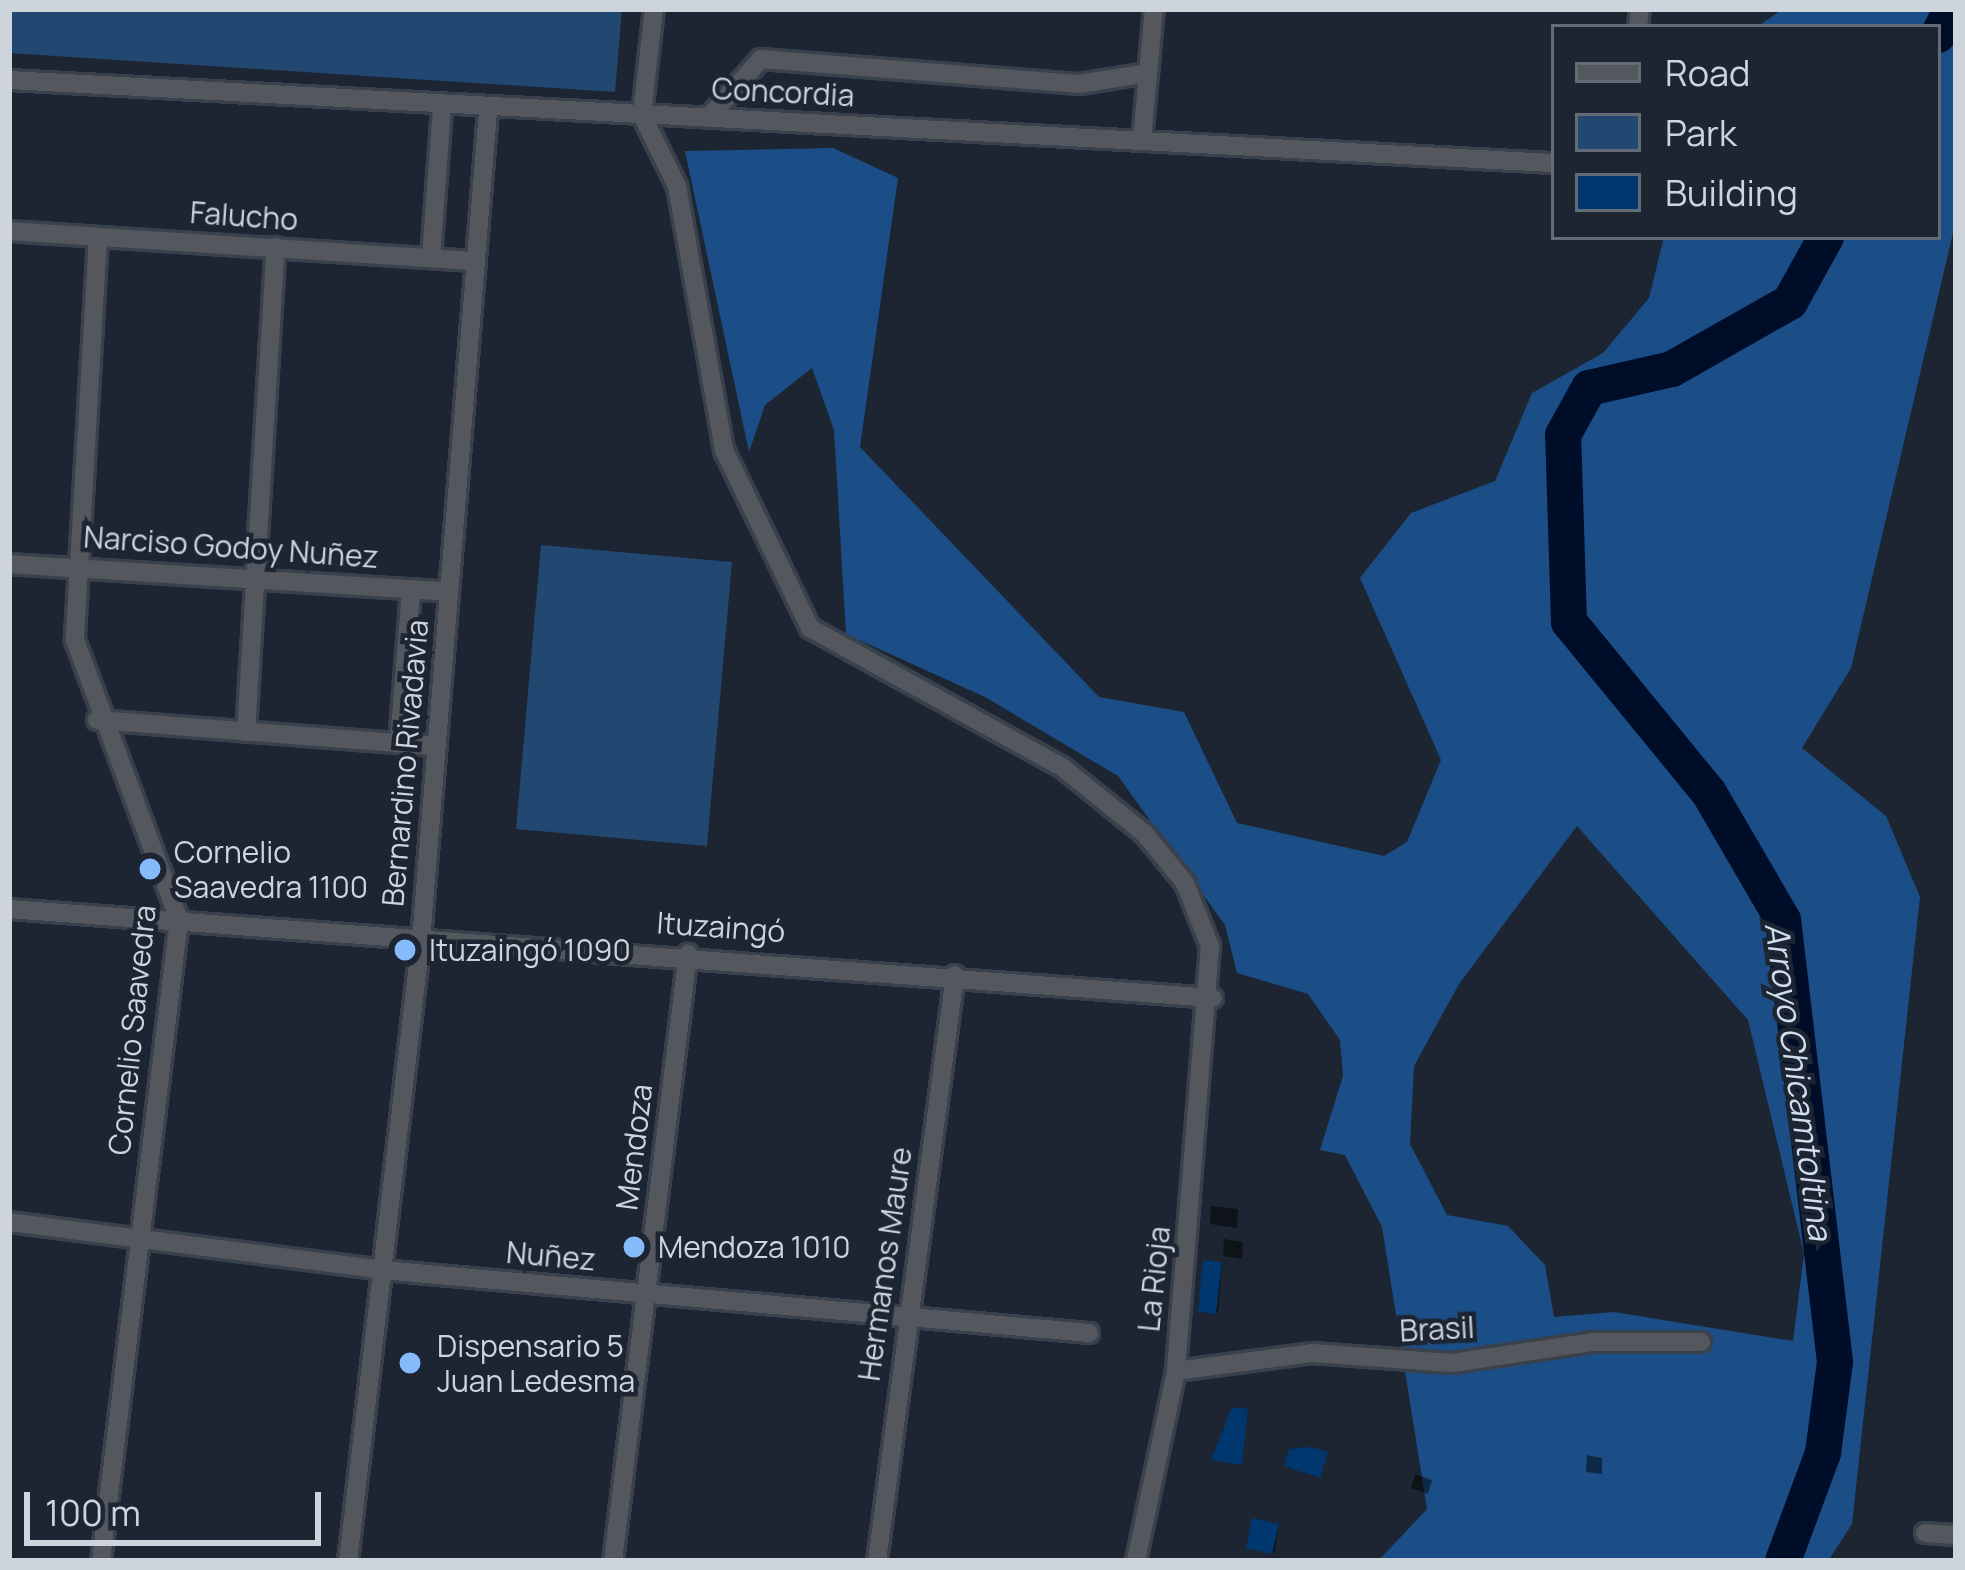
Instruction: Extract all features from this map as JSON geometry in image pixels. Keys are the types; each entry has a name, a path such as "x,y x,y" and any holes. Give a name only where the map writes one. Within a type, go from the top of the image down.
{"street":[{"path":"642,115 654,9"},
{"path":"1142,140 1154,9"},
{"path":"708,118 761,59 1080,84 1148,74"},
{"name":"Concordia","path":"9,80 488,111 708,118 1551,163"},
{"path":"431,258 442,108"},
{"name":"Bernardino Rivadavia","path":"348,1561 421,940 488,111"},
{"name":"La Rioja","path":"642,115 676,186 724,450 810,628 1062,767 1145,834 1185,884 1210,946 1213,998 1176,1372 1136,1561"},
{"name":"Falucho","path":"9,231 476,262"},
{"name":"Cornelio Saavedra","path":"98,237 75,567 75,640 97,720 179,920 101,1561"},
{"path":"246,732 276,248"},
{"name":"Narciso Godoy Nuñez","path":"9,564 449,592"},
{"path":"399,743 411,589"},
{"path":"97,720 436,746"},
{"name":"Ituzaingó","path":"9,909 421,940 688,954 1213,998"},
{"name":"Mendoza","path":"613,1561 688,954"},
{"name":"Hermanos Maure","path":"878,1561 955,975"},
{"name":"Nuñez","path":"9,1222 382,1270 1089,1333"},
{"name":"Brasil","path":"1176,1372 1312,1353 1452,1363 1593,1342 1701,1342"},
{"path":"1925,1532 1956,1535"}],"green space":[{"path":"9,9 622,9 615,92 9,53"},
{"path":"541,545 732,562 707,846 516,829"}],"shaded area":[{"path":"1783,9 1956,9 1956,220 1851,668 1802,748 1886,816 1920,897 1852,1524 1828,1561 1378,1561 1427,1509 1382,1227 1345,1155 1320,1150 1343,1076 1340,1040 1308,994 1237,973 1225,925 1118,776 985,697 846,634 834,430 812,368 765,405 749,452 685,151 833,148 898,178 860,447 1099,697 1184,712 1237,823 1384,856 1407,842 1441,760 1360,578 1411,513 1495,481 1532,393 1603,353 1649,298 1663,240 1941,240 1941,24 1761,24","holes":["1577,826 1748,1020 1804,1254 1793,1341 1614,1312 1554,1317 1545,1265 1508,1226 1447,1215 1410,1144 1414,1066 1459,984"]}],"building":[{"path":"1203,1260 1222,1262 1216,1314 1198,1312"},
{"path":"1232,1407 1248,1409 1242,1465 1211,1460"},
{"path":"1311,1447 1328,1452 1320,1478 1284,1466 1289,1449"},
{"path":"1252,1518 1279,1524 1272,1554 1246,1548"}],"waterway":[{"name":"Arroyo Chicamtoltina","path":"1941,29 1952,9"},
{"name":"Arroyo Chicamtoltina","path":"1783,1561 1823,1453 1835,1362 1783,920 1709,793 1569,622 1563,435 1589,388 1672,369 1790,302 1824,240"}],"place":[{"name":"Cornelio Saavedra 1100","path":"150,869"},
{"name":"Ituzaingó 1090","path":"405,950"},
{"name":"Mendoza 1010","path":"634,1247"},
{"name":"Dispensario 5 Juan Ledesma","path":"410,1363"}]}
